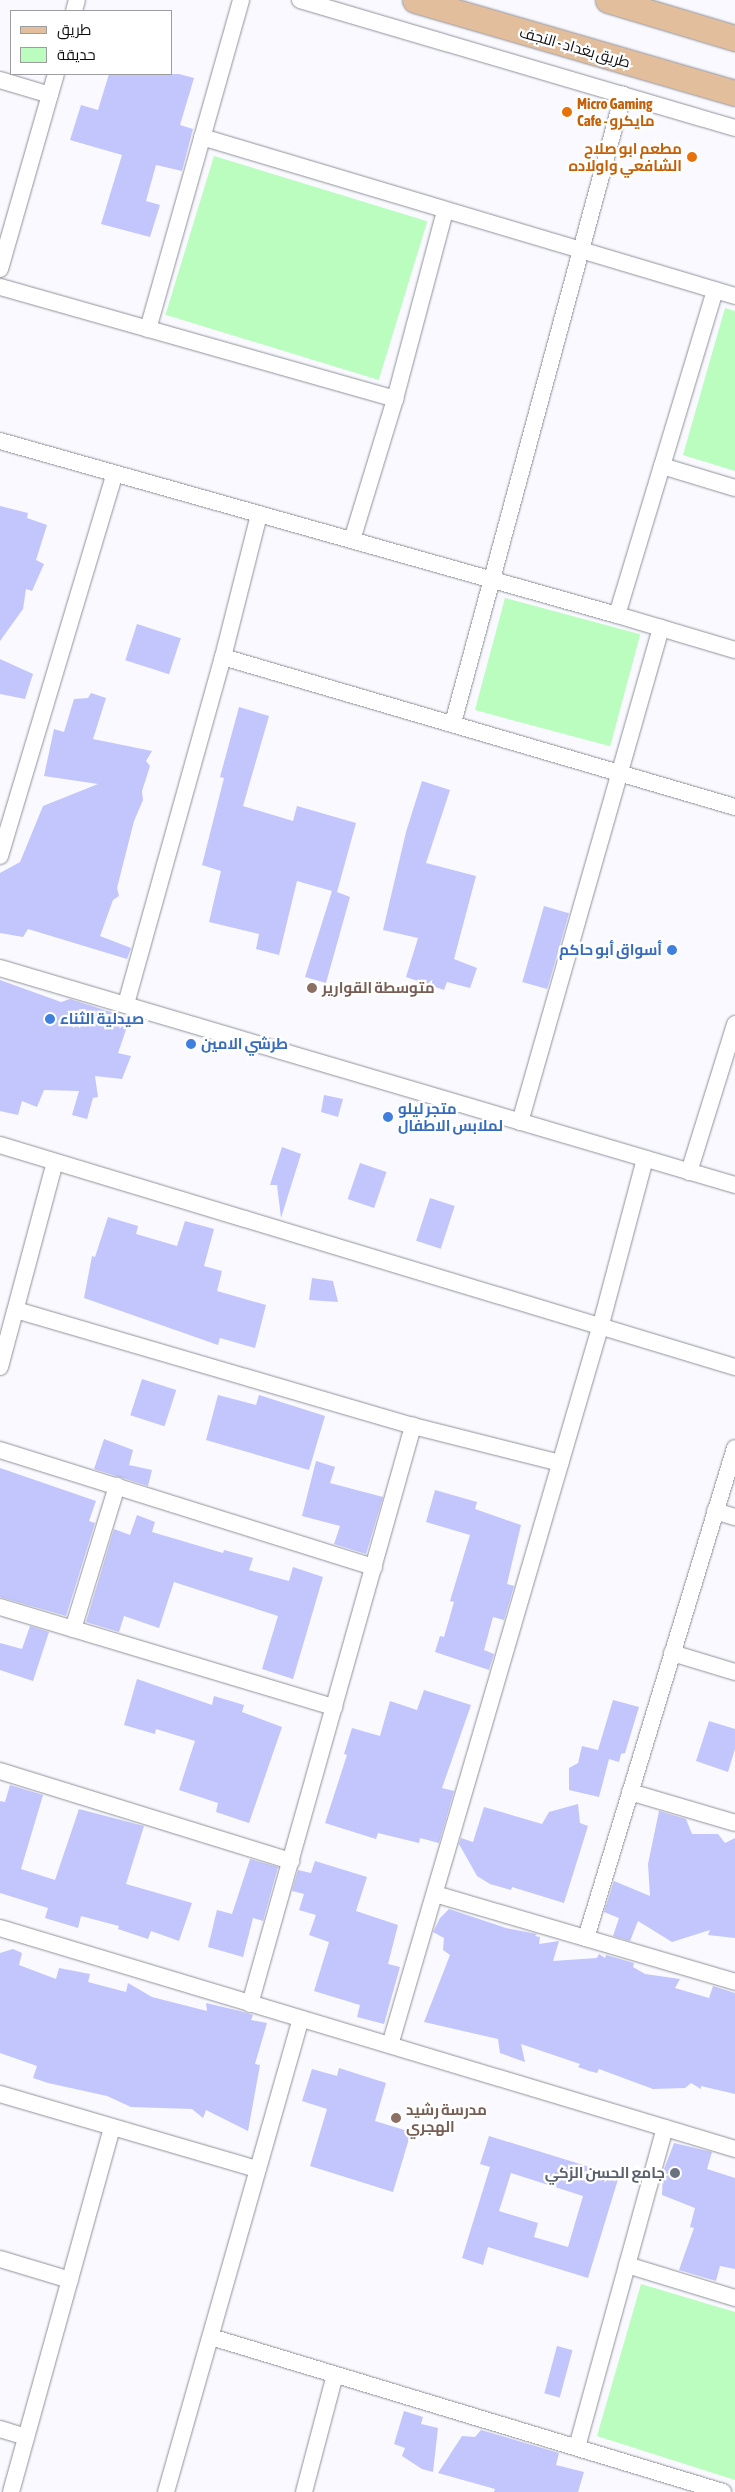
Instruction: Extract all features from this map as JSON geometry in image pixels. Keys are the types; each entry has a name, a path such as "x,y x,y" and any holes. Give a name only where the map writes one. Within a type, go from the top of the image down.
{"main road":[{"name":"طريق بغداد - النجف","path":"415,0 735,93"},
{"path":"608,0 735,38"}],"street":[{"path":"148,329 242,0"},
{"path":"300,0 735,128"},
{"path":"0,268 4,238 56,75"},
{"path":"0,80 50,95"},
{"path":"453,723 623,95"},
{"path":"202,137 579,252 735,296"},
{"path":"352,540 395,399 445,211"},
{"path":"0,287 395,399"},
{"path":"617,615 715,290"},
{"path":"0,441 114,476 352,540 735,650"},
{"path":"662,466 735,488"},
{"path":"0,856 114,476"},
{"path":"126,1004 223,657 259,514"},
{"path":"520,1122 622,772 661,628"},
{"path":"223,657 622,772 735,807"},
{"path":"0,968 735,1185"},
{"path":"689,1172 735,1024"},
{"path":"0,1145 600,1328 735,1367"},
{"path":"390,2045 600,1328 645,1159"},
{"path":"0,1367 55,1162"},
{"path":"16,1310 413,1426 560,1463"},
{"path":"250,2004 413,1426"},
{"path":"586,1938 735,1448"},
{"path":"0,1450 374,1566"},
{"path":"73,1629 116,1486"},
{"path":"715,1511 735,1517"},
{"path":"0,1607 334,1707"},
{"path":"672,1653 735,1672"},
{"path":"0,1771 290,1861"},
{"path":"630,1792 735,1823"},
{"path":"435,1894 735,1982"},
{"path":"0,1928 735,2149"},
{"path":"166,2492 301,2019"},
{"path":"0,2094 112,2129 258,2169"},
{"path":"577,2447 665,2128"},
{"path":"11,2492 112,2129"},
{"path":"0,2259 70,2280"},
{"path":"627,2265 735,2298"},
{"path":"210,2337 723,2492"},
{"path":"304,2492 336,2375"},
{"path":"0,2429 26,2437"}],"green space":[{"path":"214,156 427,221 379,380 165,315"},
{"path":"725,308 735,311 735,471 683,455"},
{"path":"505,598 640,634 610,746 475,710"},
{"path":"641,2284 735,2312 735,2480 597,2436"}],"building":[{"path":"179,74 194,78 180,125 193,129 182,171 156,165 146,201 160,205 150,237 101,224 122,155 70,140 81,105 98,110 109,75"},
{"path":"0,506 28,513 27,518 47,525 36,560 44,564 32,591 26,589 23,609 0,641"},
{"path":"137,624 181,638 169,674 125,660"},
{"path":"0,659 33,674 25,699 0,694"},
{"path":"91,693 106,698 93,739 152,751 146,761 150,766 142,791 143,800 134,821 117,888 119,896 113,900 100,936 131,948 127,959 28,929 23,937 0,933 0,873 20,862 43,806 98,784 44,776 54,729 64,732 74,699 88,698"},
{"path":"239,707 269,716 243,806 293,821 297,806 356,823 337,892 350,897 326,983 305,977 332,891 297,881 279,955 256,949 259,934 209,922 221,871 202,865 224,778 220,777"},
{"path":"422,781 450,790 426,863 476,876 454,959 477,968 470,988 447,982 444,990 406,977 418,938 383,930 406,832"},
{"path":"544,906 569,913 547,989 522,982"},
{"path":"0,980 61,1002 70,999 130,1018 118,1053 131,1056 122,1079 95,1076 98,1097 93,1098 87,1119 72,1115 79,1091 44,1090 37,1107 22,1101 18,1115 0,1111"},
{"path":"324,1095 343,1099 338,1117 321,1112"},
{"path":"282,1147 301,1154 281,1218 277,1185 270,1185"},
{"path":"360,1163 386,1172 374,1208 348,1199"},
{"path":"430,1198 455,1206 441,1249 416,1241"},
{"path":"108,1217 138,1226 136,1234 177,1246 185,1221 214,1229 204,1266 222,1271 217,1291 266,1305 255,1348 220,1338 218,1345 84,1298 92,1256 95,1257"},
{"path":"312,1278 333,1281 338,1302 309,1300"},
{"path":"142,1379 176,1390 164,1426 130,1415"},
{"path":"218,1395 256,1405 259,1395 325,1416 309,1470 206,1440"},
{"path":"104,1439 133,1450 129,1465 152,1470 148,1486 94,1469"},
{"path":"316,1461 335,1467 330,1483 383,1497 366,1554 334,1544 340,1526 302,1516"},
{"path":"0,1468 96,1501 89,1521 95,1523 66,1616 0,1597"},
{"path":"435,1490 477,1502 475,1509 521,1525 507,1584 514,1586 504,1620 493,1617 484,1650 494,1654 489,1670 435,1652 440,1636 444,1637 454,1602 450,1601 470,1535 426,1522"},
{"path":"137,1515 155,1522 152,1532 223,1553 224,1550 253,1558 249,1570 289,1581 293,1567 323,1577 293,1679 262,1669 278,1616 174,1582 159,1628 124,1616 119,1632 86,1622 114,1529 130,1535"},
{"path":"30,1626 49,1632 33,1681 0,1670 0,1643 22,1649"},
{"path":"137,1679 212,1705 214,1696 244,1705 242,1712 282,1727 249,1823 216,1812 218,1803 179,1790 195,1741 156,1729 155,1734 124,1725"},
{"path":"424,1690 471,1705 442,1788 454,1791 439,1843 420,1838 419,1843 378,1833 376,1839 325,1823 347,1755 344,1754 352,1728 380,1736 390,1701 417,1710"},
{"path":"613,1700 639,1707 625,1753 621,1754 619,1762 609,1759 599,1797 569,1790 569,1768 578,1763 582,1746 598,1750"},
{"path":"709,1721 735,1729 735,1749 728,1772 696,1761"},
{"path":"10,1785 43,1795 21,1869 55,1880 79,1809 144,1826 126,1884 192,1903 179,1941 151,1931 148,1939 118,1929 119,1926 81,1916 78,1928 45,1918 48,1908 0,1893 0,1801 5,1802"},
{"path":"578,1804 580,1823 588,1826 564,1903 512,1887 511,1890 490,1884 477,1876 459,1844 461,1838 473,1842 484,1807 542,1824 549,1812"},
{"path":"659,1811 686,1819 692,1834 718,1834 725,1843 735,1838 735,1938 708,1935 710,1930 672,1942 638,1921 630,1941 613,1936 619,1918 604,1912 614,1881 650,1896 648,1864"},
{"path":"250,1859 278,1867 263,1921 253,1918 243,1957 208,1947 217,1910 232,1914"},
{"path":"315,1861 367,1877 356,1911 398,1925 388,1964 400,1967 384,2024 357,2017 360,2005 314,1991 329,1942 309,1935 316,1915 299,1910 304,1894 292,1891 298,1870 311,1873"},
{"path":"449,1909 506,1928 537,1934 535,1936 540,1937 539,1944 559,1941 553,1961 597,1958 599,1954 605,1958 606,1955 634,1963 633,1967 645,1974 680,1979 675,1988 709,1998 713,1986 735,1993 735,2094 701,2086 701,2089 691,2083 685,2088 653,2089 599,2069 597,2073 589,2071 578,2067 580,2064 521,2044 525,2062 500,2053 498,2039 424,2022 450,1955 443,1950 444,1938 433,1932 440,1918"},
{"path":"13,1949 22,1953 19,1965 56,1979 59,1968 90,1974 88,1982 126,1992 128,1983 152,1997 207,2011 206,2003 253,2015 251,2020 267,2023 255,2064 260,2065 248,2131 206,2110 203,2118 192,2109 131,2107 107,2096 48,2083 33,2078 37,2066 0,2053 0,1953"},
{"path":"339,2068 386,2083 375,2121 411,2132 393,2192 310,2166 327,2109 302,2101 312,2069 337,2076"},
{"path":"489,2136 619,2176 588,2278 488,2247 483,2265 462,2258 490,2167 480,2164","holes":["511,2173 583,2196 568,2247 534,2237 538,2223 499,2211"]},
{"path":"674,2143 712,2152 707,2169 735,2178 735,2269 720,2266 716,2281 679,2270 694,2228 690,2227 695,2208 662,2195 663,2172"},
{"path":"557,2346 572,2350 560,2397 544,2393"},
{"path":"404,2411 423,2417 421,2424 438,2428 433,2472 422,2469 402,2456 405,2448 394,2444"},
{"path":"481,2430 559,2453 556,2465 584,2472 578,2492 494,2492 495,2489 438,2473 462,2436 475,2437"}],"place":[{"name":"Micro Gaming Cafe - مايكرو","path":"567,112"},
{"name":"مطعم ابو صلاح الشافعي واولاده","path":"692,157"},
{"name":"أسواق أبو حاكم","path":"672,950"},
{"name":"متوسطة القوارير","path":"312,988"},
{"name":"صيدلية الثناء","path":"50,1019"},
{"name":"طرشي الامين","path":"191,1044"},
{"name":"متجر ليلو لملابس الاطفال","path":"388,1117"},
{"name":"مدرسة رشيد الهجري","path":"396,2118"},
{"name":"جامع الحسن الزكي","path":"675,2173"}]}
